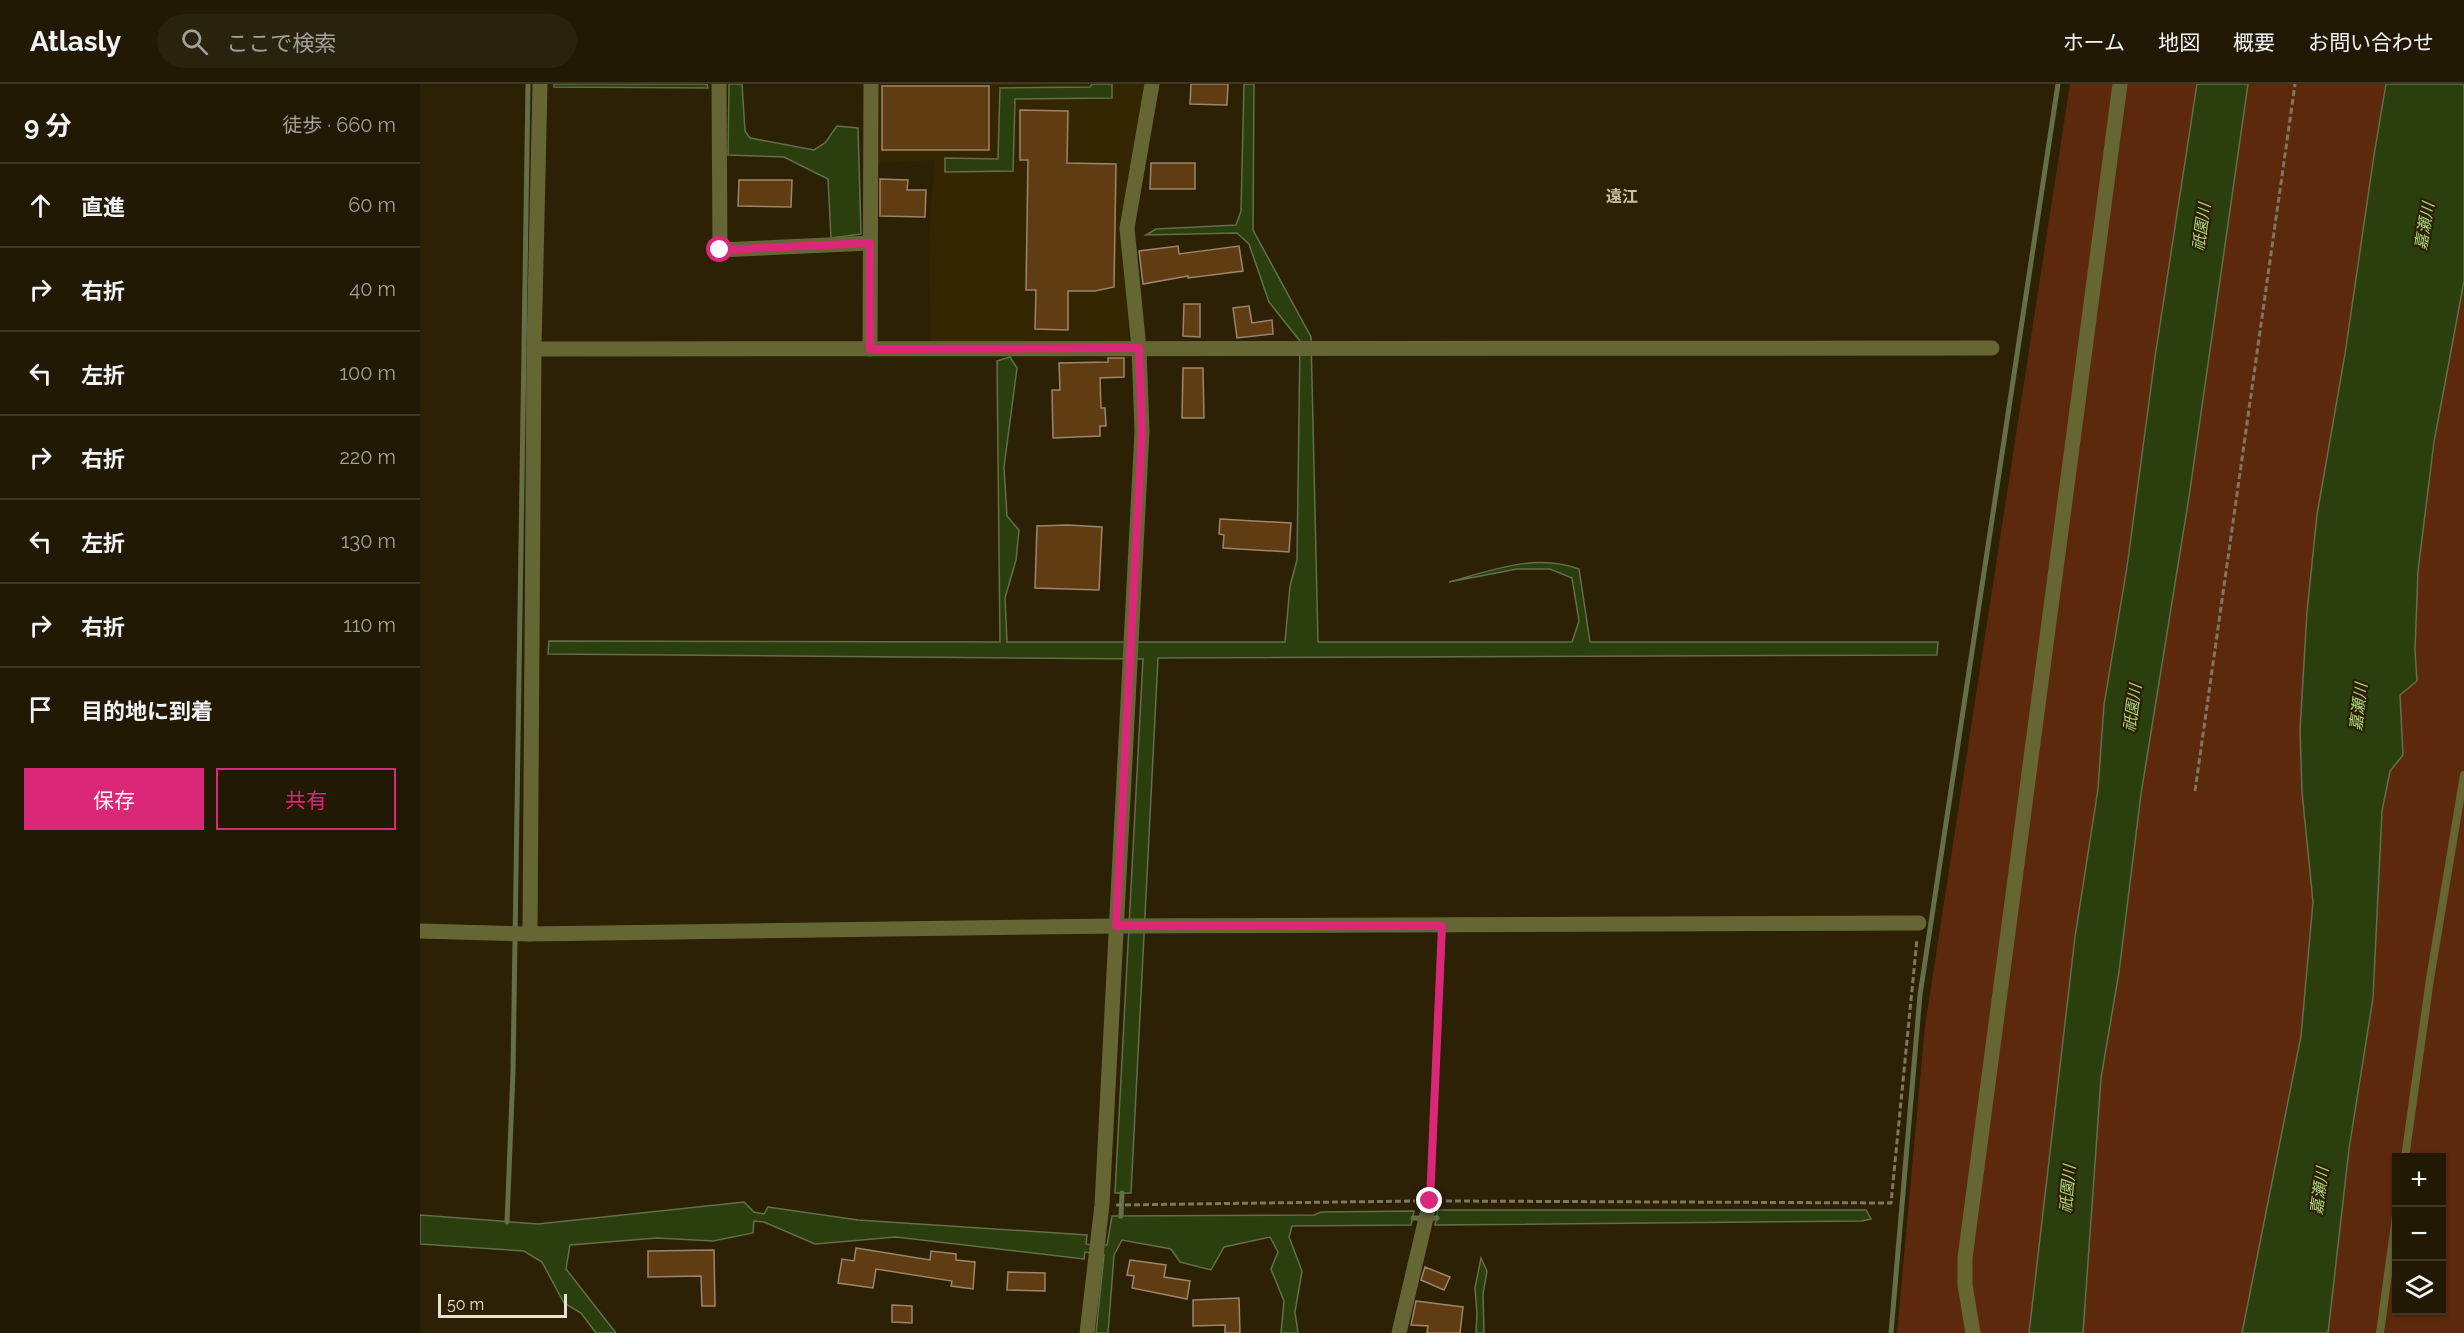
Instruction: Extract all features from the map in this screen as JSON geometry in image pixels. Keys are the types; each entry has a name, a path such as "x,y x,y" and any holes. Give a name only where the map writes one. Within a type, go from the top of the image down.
{"street":[{"path":"530,934 534,349 540,84"},
{"path":"719,84 720,250 870,243"},
{"path":"870,349 871,84"},
{"path":"1087,1333 1102,1205 1120,926 1142,431 1139,348 1127,228 1152,84"},
{"path":"1973,1333 1965,1285 1965,1258 2120,84"},
{"path":"534,349 1992,348"},
{"path":"420,931 530,934 1120,926 1919,923"},
{"path":"1399,1333 1427,1212"}],"lane":[{"path":"2405,1153 2430,979 2464,775"},
{"path":"2380,1333 2392,1250"}],"path":[{"path":"2195,791 2295,84"},
{"path":"1113,1204 1427,1212 1891,1203 1919,923"},
{"path":"1427,1212 1442,926"}],"shaded area":[{"path":"865,84 1147,84 1122,224 1130,354 931,353 929,243 934,160 866,164"},
{"path":"2070,84 2197,84 2155,357 2127,567 2104,705 2098,789 2075,937 2029,1333 1897,1333 1925,1026"},
{"path":"2248,84 2386,84 2345,354 2317,515 2307,612 2300,730 2302,792 2313,902 2301,1036 2242,1333 2083,1333 2101,1078 2119,972 2141,794 2189,497"},
{"path":"2464,281 2464,1333 2328,1333 2349,1149 2373,998 2382,811 2390,771 2403,755 2400,694 2417,680 2416,615 2421,550 2448,365"}],"water":[{"path":"554,84 707,84 708,88 554,87"},
{"path":"729,84 742,84 745,131 750,138 814,150 825,143 837,126 858,128 861,234 831,238 828,179 784,157 728,155"},
{"path":"1092,84 1112,84 1112,98 1015,99 1013,171 945,172 945,158 998,159 1000,88 1090,87"},
{"path":"1244,84 1254,84 1253,230 1311,337 1318,642 1572,642 1579,621 1572,578 1550,569 1517,569 1449,582 1498,568 1546,563 1563,564 1579,569 1590,642 1938,642 1937,655 1158,658 1131,1193 1115,1193 1143,659 548,654 549,641 1000,642 997,361 1010,357 1017,368 1004,467 1007,516 1019,530 1016,560 1005,598 1007,642 1285,642 1290,586 1297,560 1300,341 1269,302 1249,244 1237,233 1146,235 1156,229 1236,225 1241,211"},
{"name":"祇園川","path":"2197,84 2248,84 2189,497 2141,794 2119,972 2101,1078 2083,1333 2029,1333 2075,937 2098,789 2104,705 2127,567 2155,357"},
{"name":"嘉瀬川","path":"2386,84 2464,84 2464,281 2434,442 2418,571 2415,650 2417,681 2400,695 2403,755 2390,771 2382,811 2373,998 2349,1149 2328,1333 2242,1333 2301,1036 2313,902 2302,792 2300,730 2307,612 2317,515 2345,354"},
{"path":"744,1202 754,1212 764,1214 768,1207 858,1220 1087,1235 1086,1244 1107,1245 1112,1216 1314,1215 1321,1212 1414,1211 1411,1225 1292,1226 1289,1237 1302,1271 1295,1312 1298,1333 1281,1333 1284,1301 1271,1269 1278,1252 1270,1237 1224,1247 1211,1270 1180,1262 1171,1249 1122,1240 1114,1255 1108,1333 1096,1333 1104,1255 1085,1252 1084,1259 896,1237 815,1244 764,1222 754,1221 753,1233 713,1241 657,1238 570,1245 566,1269 616,1333 596,1333 581,1313 564,1303 542,1262 524,1251 420,1244 420,1215 538,1224"},
{"path":"1438,1210 1866,1210 1871,1219 1862,1221 1435,1225"},
{"path":"1481,1258 1487,1271 1483,1294 1484,1333 1476,1333 1475,1288"}],"building":[{"path":"1191,84 1228,84 1227,105 1190,104"},
{"path":"882,86 989,86 989,150 882,150"},
{"path":"1020,110 1068,111 1067,163 1116,164 1114,287 1095,291 1068,291 1068,330 1035,329 1036,290 1026,290 1028,160 1020,160"},
{"path":"1151,163 1195,163 1195,189 1150,189"},
{"path":"880,179 908,180 907,190 926,190 925,217 880,216"},
{"path":"739,180 792,180 791,207 738,206"},
{"path":"1178,246 1179,254 1239,246 1243,271 1188,278 1188,276 1143,284 1139,251"},
{"path":"1184,304 1200,304 1200,337 1183,336"},
{"path":"1249,306 1252,323 1272,320 1273,334 1237,338 1233,308"},
{"path":"1108,358 1124,358 1124,377 1100,378 1101,408 1105,408 1106,426 1100,426 1100,436 1053,438 1052,390 1060,390 1059,363 1108,362"},
{"path":"1183,368 1203,368 1204,418 1182,418"},
{"path":"1220,519 1291,523 1289,552 1223,548 1224,535 1219,534"},
{"path":"1037,526 1102,527 1099,590 1035,588"},
{"path":"856,1248 930,1260 931,1251 956,1254 956,1260 975,1262 973,1289 951,1286 952,1281 876,1269 873,1288 838,1283 842,1259 854,1261"},
{"path":"714,1250 715,1306 702,1306 701,1276 648,1277 648,1251"},
{"path":"1130,1260 1166,1265 1164,1277 1190,1281 1187,1299 1132,1288 1134,1276 1127,1275"},
{"path":"1425,1267 1450,1277 1444,1290 1421,1280"},
{"path":"1008,1272 1045,1273 1045,1291 1007,1290"},
{"path":"1239,1298 1240,1333 1225,1333 1225,1325 1193,1326 1193,1300"},
{"path":"1416,1301 1463,1307 1460,1333 1427,1333 1428,1326 1411,1325"},
{"path":"892,1305 912,1306 912,1323 892,1322"}],"waterway":[{"path":"507,1222 513,1072 528,84"},
{"path":"1891,1333 1920,995 2058,84"},
{"path":"1121,1216 1122,1193"},
{"path":"1413,1218 1437,1218"}],"district":[{"name":"遠江","path":"1622,196"}],"route":[{"path":"720,250 870,243 870,349 1139,348 1142,431 1137,566 1116,926 1442,926 1430,1201"}]}
